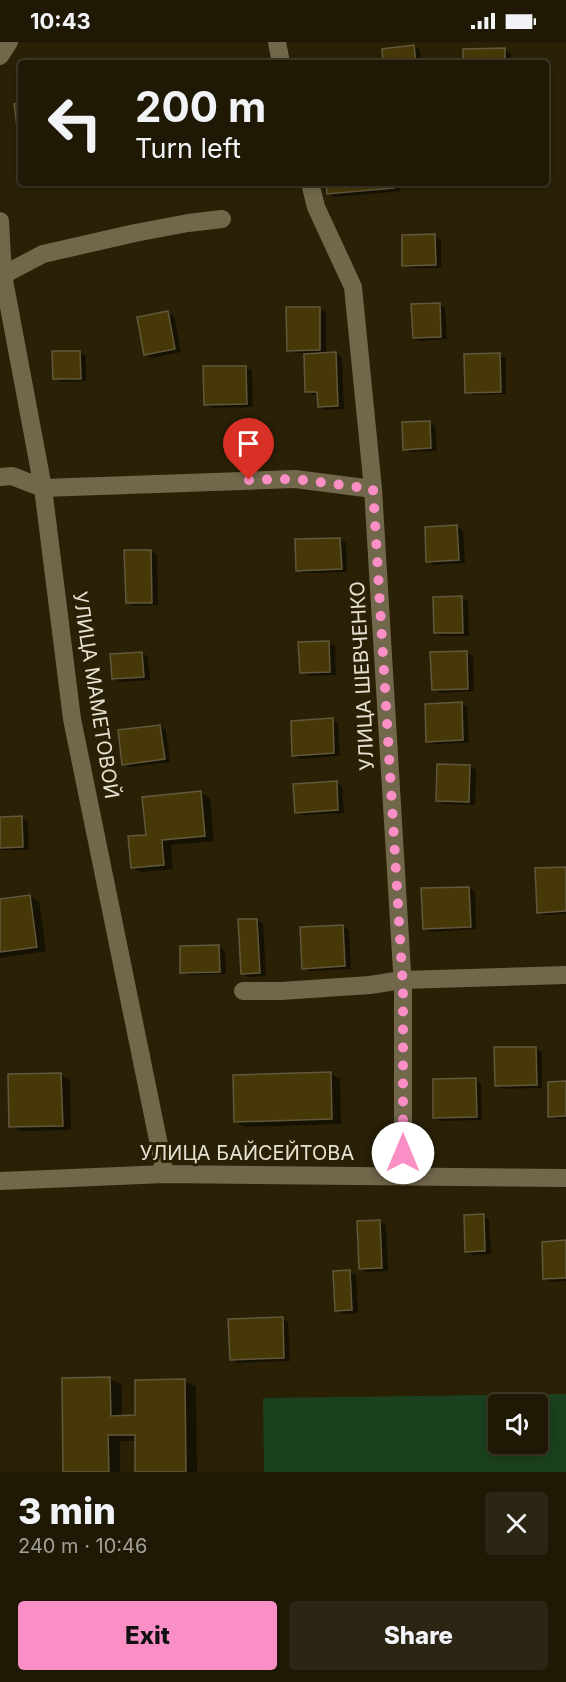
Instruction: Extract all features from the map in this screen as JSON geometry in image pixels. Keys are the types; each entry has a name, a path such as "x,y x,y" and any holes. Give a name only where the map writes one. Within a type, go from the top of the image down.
{"street":[{"path":"0,56 9,42"},
{"path":"277,42 280,60"},
{"name":"УЛИЦА ШЕВЧЕНКО","path":"311,186 316,207 352,287 373,489 402,980 403,1176"},
{"path":"2,275 43,254 135,233 222,219"},
{"name":"УЛИЦА МАМЕТОВОЙ","path":"0,221 2,275 44,488 72,719 165,1174"},
{"path":"0,477 12,476 44,488 295,479 373,489"},
{"path":"243,991 281,991 369,985 402,980 566,975"},
{"name":"УЛИЦА БАЙСЕЙТОВА","path":"0,1181 165,1174 566,1178"}],"green space":[{"path":"548,1394 566,1394 566,1472 264,1472 263,1398 488,1395 488,1454 548,1454"}],"building":[{"path":"414,45 416,60 383,60 382,49"},
{"path":"505,48 505,60 463,60 463,49"},
{"path":"18,103 18,134 14,104"},
{"path":"326,186 394,186 394,188 327,194"},
{"path":"435,234 436,265 402,266 402,235"},
{"path":"440,303 441,337 413,338 411,304"},
{"path":"286,307 320,307 320,350 287,351"},
{"path":"168,311 175,349 144,355 137,317"},
{"path":"52,351 80,351 81,379 53,379"},
{"path":"336,352 338,406 318,407 317,392 305,392 304,354"},
{"path":"500,353 501,392 465,393 464,354"},
{"path":"203,366 246,366 247,404 204,405"},
{"path":"430,421 431,448 403,450 402,422"},
{"path":"457,525 459,560 426,562 425,527"},
{"path":"340,538 342,569 296,571 295,539"},
{"path":"124,550 151,550 152,603 126,603"},
{"path":"462,596 463,633 434,633 433,597"},
{"path":"329,641 330,672 300,673 298,642"},
{"path":"467,651 468,689 432,690 430,652"},
{"path":"142,652 144,677 112,679 110,654"},
{"path":"462,702 463,740 426,742 425,704"},
{"path":"333,718 334,753 292,756 291,721"},
{"path":"160,725 165,759 122,765 118,730"},
{"path":"437,764 470,765 469,802 436,801"},
{"path":"337,781 338,810 295,813 293,784"},
{"path":"201,791 205,836 162,840 164,865 131,868 128,836 146,835 142,797"},
{"path":"22,816 23,847 0,848 0,817"},
{"path":"566,867 566,911 537,913 535,868"},
{"path":"469,887 471,927 423,929 421,888"},
{"path":"30,895 37,947 0,952 0,899"},
{"path":"238,919 257,919 260,973 241,974"},
{"path":"343,925 345,966 302,969 300,927"},
{"path":"219,945 220,972 180,973 180,946"},
{"path":"494,1047 536,1047 537,1085 495,1086"},
{"path":"331,1072 332,1119 234,1122 233,1075"},
{"path":"61,1073 63,1126 9,1127 8,1074"},
{"path":"476,1078 477,1117 433,1118 433,1079"},
{"path":"566,1081 566,1116 548,1117 548,1082"},
{"path":"484,1214 485,1251 465,1252 464,1215"},
{"path":"380,1220 382,1268 359,1269 357,1221"},
{"path":"566,1240 566,1278 543,1279 542,1242"},
{"path":"350,1270 352,1310 335,1311 333,1271"},
{"path":"283,1317 284,1358 230,1360 228,1319"},
{"path":"110,1377 111,1416 135,1415 135,1380 185,1379 186,1472 135,1472 135,1435 108,1435 109,1472 63,1472 62,1378"}],"route":[{"path":"249,480 295,479 373,489 403,988 403,1153"}]}
